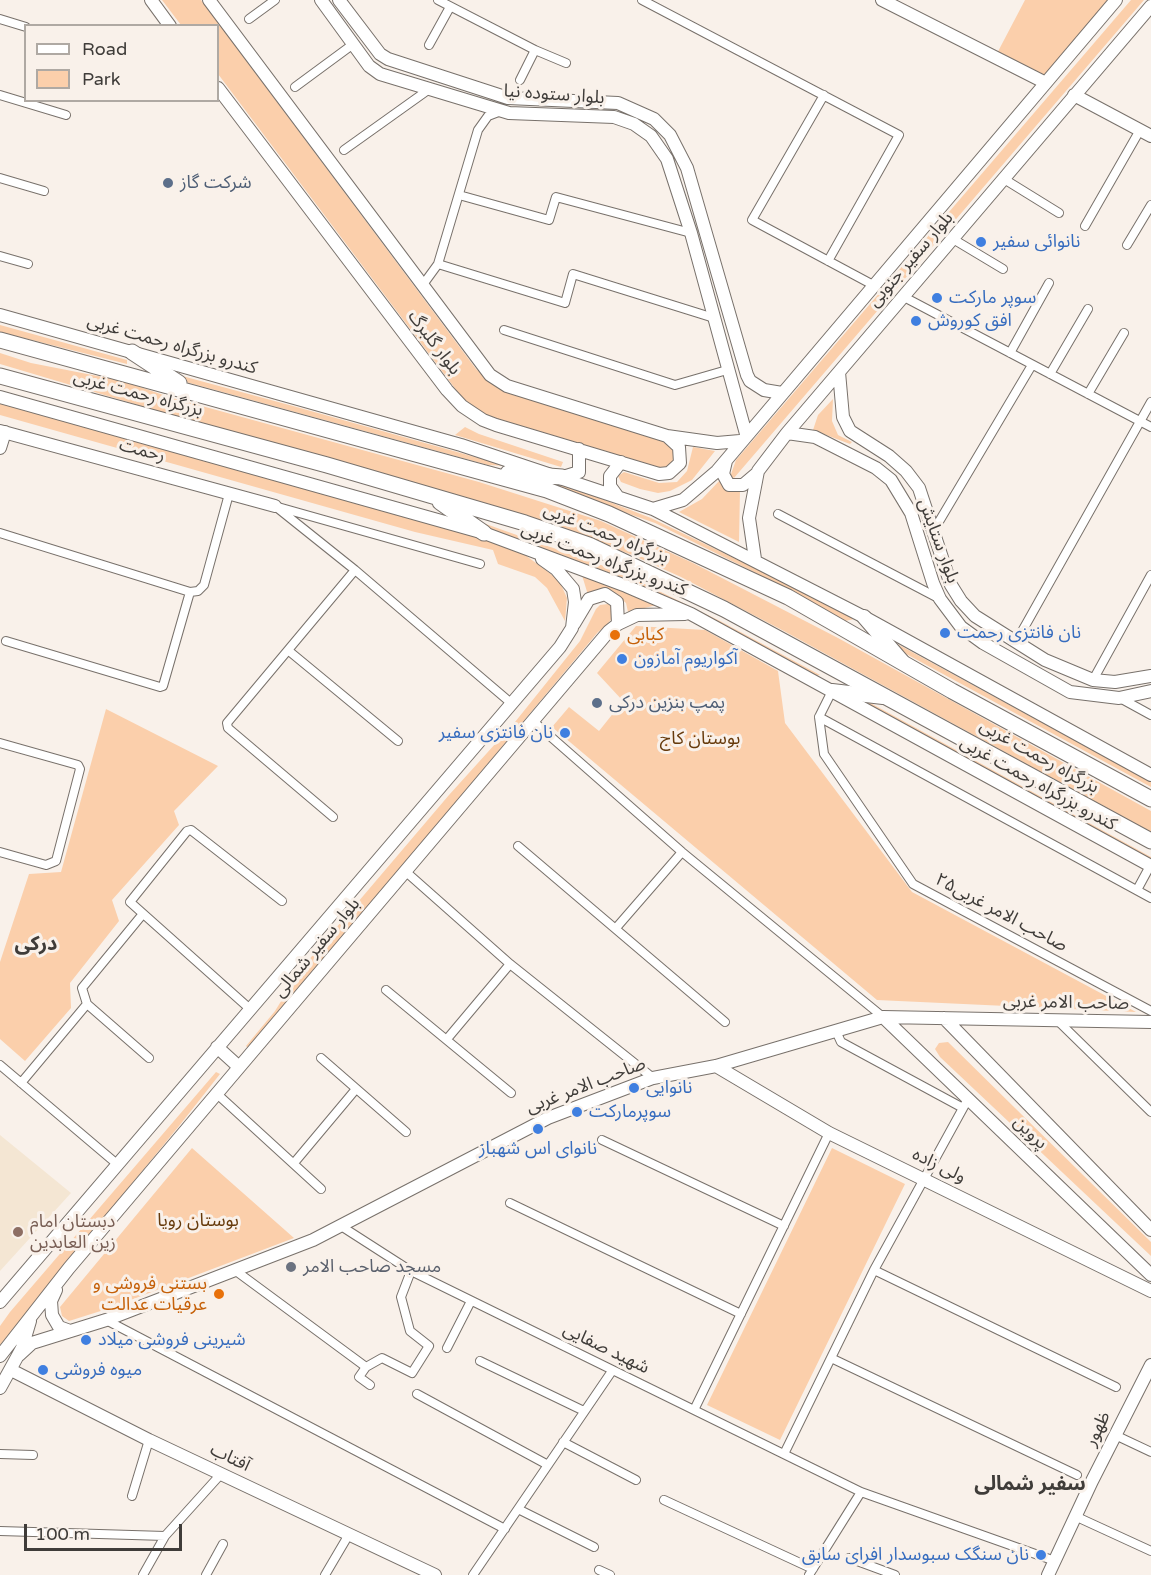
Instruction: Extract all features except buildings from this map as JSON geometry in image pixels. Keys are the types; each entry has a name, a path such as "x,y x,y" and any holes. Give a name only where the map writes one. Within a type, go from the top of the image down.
{"highway":[{"name":"بزرگراه رحمت غربی","path":"0,340 547,490 609,514 788,597 1151,799"},
{"path":"132,352 192,391"},
{"name":"بزرگراه رحمت غربی","path":"0,376 430,495 579,541 642,568 892,698 1151,841"},
{"path":"470,470 562,477"},
{"path":"430,495 484,533"}],"main road":[{"path":"864,617 905,664"},
{"path":"832,691 892,698"}],"street":[{"path":"151,0 169,24"},
{"name":"بلوار گلبرگ","path":"209,0 490,375 498,381 667,436 717,443 743,437"},
{"path":"249,19 275,0"},
{"name":"بلوار ستوده نیا","path":"321,0 352,45 369,66 380,74 501,111 614,117 634,124 651,136 667,159 691,233 743,437"},
{"name":"بلوار ستوده نیا","path":"339,0 380,54 388,59 508,98 618,103 654,119 670,135 687,168 747,375"},
{"path":"438,0 535,50 566,63"},
{"path":"642,0 899,135 828,261"},
{"path":"882,0 1044,82"},
{"name":"بلوار سفیر جنوبی","path":"653,510 670,506 695,493 875,286 1044,82 1116,0"},
{"name":"بلوار سفیر جنوبی","path":"755,560 749,518 758,471 787,433 1151,6"},
{"path":"429,45 450,7"},
{"path":"0,19 24,26"},
{"path":"295,87 352,45"},
{"path":"519,80 535,50"},
{"name":"بلوار گلبرگ","path":"219,89 447,390 462,406 483,420 659,474 669,473 680,463 679,447 667,436"},
{"path":"344,150 428,90"},
{"path":"0,95 24,102"},
{"path":"824,95 752,220 875,286"},
{"path":"1074,95 1145,133 1085,226"},
{"path":"24,102 66,114"},
{"path":"422,286 438,264 478,130 488,116 501,111"},
{"path":"0,178 44,191"},
{"path":"1004,179 1059,213"},
{"path":"459,195 549,220 556,197 691,233"},
{"path":"1128,245 1151,206"},
{"path":"953,239 1003,269"},
{"path":"0,256 28,264"},
{"path":"438,264 565,303 573,274 714,318"},
{"path":"1010,353 1049,284"},
{"path":"904,297 1151,427"},
{"path":"1050,374 1088,309"},
{"name":"کندرو بزرگراه رحمت غربی","path":"0,315 461,445 562,477 653,510 864,617 1151,776"},
{"path":"504,330 675,385 729,376 740,386 747,375"},
{"path":"1088,394 1124,333"},
{"path":"934,530 1032,365"},
{"name":"بلوار ستایش","path":"839,372 843,417 850,431 890,456 919,488 951,585 961,602 975,616 1045,660 1093,680 1115,682 1151,676"},
{"path":"747,375 750,381 764,390 782,393"},
{"name":"کندرو بزرگراه رحمت غربی","path":"0,397 484,533 691,614 1150,866"},
{"path":"1016,642 1151,402"},
{"path":"0,448 3,431"},
{"name":"رحمت","path":"3,431 275,506"},
{"name":"بلوار ستایش","path":"787,433 815,436 876,468 902,494 940,599 962,627 983,643 1067,691 1119,698 1151,691"},
{"path":"852,456 852,449 862,440"},
{"path":"562,477 579,472 579,449"},
{"path":"727,457 723,474 729,485 743,485 758,471"},
{"path":"618,497 610,486 610,476 621,462"},
{"path":"0,533 190,592 198,591 204,585 229,494"},
{"path":"275,506 480,564"},
{"path":"275,506 355,570 511,703"},
{"path":"778,514 940,599"},
{"name":"بلوار سفیر شمالی","path":"0,1302 560,647 572,628 575,602 573,589 556,569 529,550"},
{"path":"333,817 227,726 355,570"},
{"path":"1093,680 1151,575"},
{"path":"6,640 160,687 163,686 190,592"},
{"path":"572,628 589,599 605,594 612,596 616,602 618,624 637,615 691,614"},
{"name":"بلوار سفیر شمالی","path":"0,1356 69,1268 216,1093 618,624"},
{"path":"289,651 398,741"},
{"path":"1067,691 1075,672"},
{"path":"832,691 819,717 1151,898"},
{"path":"1119,698 1151,715"},
{"name":"صاحب الامر غربی۲۵","path":"819,717 824,754 913,885 1151,1011"},
{"path":"534,722 682,852 883,1017"},
{"path":"0,743 78,765 80,768 56,861 46,865 0,852"},
{"path":"250,1009 131,906 130,900 187,831 191,830 282,901"},
{"path":"518,846 725,1022"},
{"path":"616,928 682,852"},
{"path":"1137,890 1150,866"},
{"path":"405,871 510,964 653,1078"},
{"path":"142,915 82,988 87,1004 149,1058"},
{"path":"447,1039 510,964"},
{"path":"386,990 511,1093"},
{"path":"21,1083 87,1004"},
{"name":"صاحب الامر غربی","path":"19,1355 32,1343 106,1320 236,1271 341,1226 548,1118 653,1078 716,1066 883,1017 1151,1022"},
{"name":"پروین","path":"883,1017 966,1104 1151,1275"},
{"name":"پروین","path":"944,1018 1151,1230"},
{"path":"1058,1021 1151,1112"},
{"path":"784,1454 874,1270 966,1104 841,1042 836,1031"},
{"path":"218,1047 240,1067"},
{"path":"321,1058 406,1132"},
{"path":"0,1065 117,1164"},
{"name":"ولی زاده","path":"716,1066 829,1132 1151,1291"},
{"path":"294,1163 356,1089"},
{"path":"216,1093 321,1189"},
{"path":"694,1410 829,1132"},
{"path":"602,1140 784,1226"},
{"path":"510,1203 741,1314"},
{"name":"شهید صفایی","path":"341,1226 411,1271 861,1492 1054,1561"},
{"path":"69,1268 55,1292 51,1309 59,1327 70,1331"},
{"path":"874,1270 1116,1387"},
{"path":"236,1271 366,1367"},
{"path":"370,1384 359,1377 366,1367 382,1358 412,1373 429,1346 410,1331 401,1297 411,1271"},
{"path":"447,1348 471,1301"},
{"path":"0,1388 19,1355 32,1314"},
{"path":"106,1320 505,1528"},
{"path":"831,1358 1077,1475"},
{"path":"480,1361 585,1411"},
{"name":"ظهور","path":"1048,1575 1151,1365"},
{"name":"آفتاب","path":"11,1370 149,1440 348,1536 435,1575"},
{"path":"473,1575 612,1371"},
{"path":"417,1394 548,1465"},
{"path":"1115,1435 1151,1452"},
{"path":"132,1497 149,1440"},
{"path":"563,1442 636,1480"},
{"path":"0,1454 33,1455"},
{"path":"143,1575 165,1536 221,1474"},
{"path":"664,1500 811,1572 861,1492"},
{"path":"518,1509 594,1547"},
{"path":"1077,1517 1151,1551"},
{"path":"0,1531 165,1536"},
{"path":"325,1575 348,1536"},
{"path":"206,1575 223,1544"},
{"path":"849,1558 878,1572 895,1575"},
{"path":"599,1570 610,1575"}],"shaded area":[{"name":"دبستان امام زین العابدین","path":"0,1135 71,1193 0,1271"}],"green space":[{"path":"162,0 201,0 219,24 180,24"},
{"path":"1025,0 1110,0 1044,82 993,61"},
{"path":"1131,0 1144,0 734,478 730,477 736,460"},
{"path":"219,24 476,369 492,382 665,440 674,452 674,459 662,470 498,421 479,413 466,403 219,75"},
{"path":"0,325 127,360 127,364 0,332"},
{"path":"0,353 31,363 123,381 169,397 479,482 601,521 693,563 838,638 1151,811 1151,832 782,630 681,577 632,555 592,540 0,364"},
{"path":"171,373 507,466 488,465 186,382"},
{"path":"833,399 832,421 838,435 852,442 850,444 813,430 818,415"},
{"path":"0,401 466,530 521,552 559,580 567,598 565,621 547,588 535,577 498,564 493,550 415,532 0,415"},
{"path":"465,427 479,434 563,462 561,467 455,435"},
{"path":"693,447 715,451 692,480 670,491 658,493 640,489 621,482 618,476 624,472 659,483 677,482 687,471"},
{"path":"532,480 563,484 651,518 786,583 854,619 845,621 754,572 655,523"},
{"path":"720,480 740,489 739,542 679,512 702,499"},
{"path":"483,523 618,571 720,621 820,675 815,676 624,578 487,529"},
{"path":"581,572 657,605 628,612 626,603 611,590 599,590 588,595"},
{"path":"608,604 613,607 614,615 607,625 598,632 249,1049 246,1046 275,1011 301,969 449,795 515,722 580,641 596,609 600,605"},
{"name":"بوستان کاج","path":"636,626 705,630 778,671 785,723 912,892 1136,1012 877,1000 552,727 569,707 599,731 623,701 597,673"},
{"path":"890,640 1151,782 1151,787 897,649"},
{"path":"854,698 865,700 1151,857 1151,861"},
{"path":"106,709 218,766 174,811 179,825 112,900 119,921 70,983 71,1008 25,1061 0,1039 0,962 29,874 61,872"},
{"path":"948,1042 1151,1242 1151,1256 940,1057 935,1049 939,1043"},
{"path":"216,1072 220,1074 179,1126 0,1345 0,1326 10,1312"},
{"name":"بوستان رویا","path":"192,1148 294,1238 107,1309 69,1321 62,1316 60,1307"},
{"path":"832,1148 905,1184 780,1440 707,1405"}],"place":[{"name":"شرکت گاز","path":"168,183"},
{"name":"نانوائی سفیر","path":"981,242"},
{"name":"سوپر مارکت","path":"937,298"},
{"name":"افق کوروش","path":"916,321"},
{"name":"نان فانتزی رحمت","path":"945,633"},
{"name":"کبابی","path":"615,635"},
{"name":"آکواریوم آمازون","path":"622,659"},
{"name":"پمپ بنزین درکی","path":"597,703"},
{"name":"نان فانتزی سفیر","path":"565,733"},
{"name":"نانوایی","path":"634,1088"},
{"name":"سوپرمارکت","path":"577,1112"},
{"name":"نانوای اس شهباز","path":"538,1129"},
{"name":"دبستان امام زین العابدین","path":"18,1232"},
{"name":"مسجد صاحب الامر","path":"291,1267"},
{"name":"بستنی فروشی و عرقیات عدالت","path":"219,1294"},
{"name":"شیرینی فروشی میلاد","path":"86,1340"},
{"name":"میوه فروشی","path":"43,1370"},
{"name":"نان سنگک سبوسدار افرای سابق","path":"1041,1555"}],"district":[{"name":"درکی","path":"36,945"},
{"name":"سفیر شمالی","path":"1030,1485"}]}
